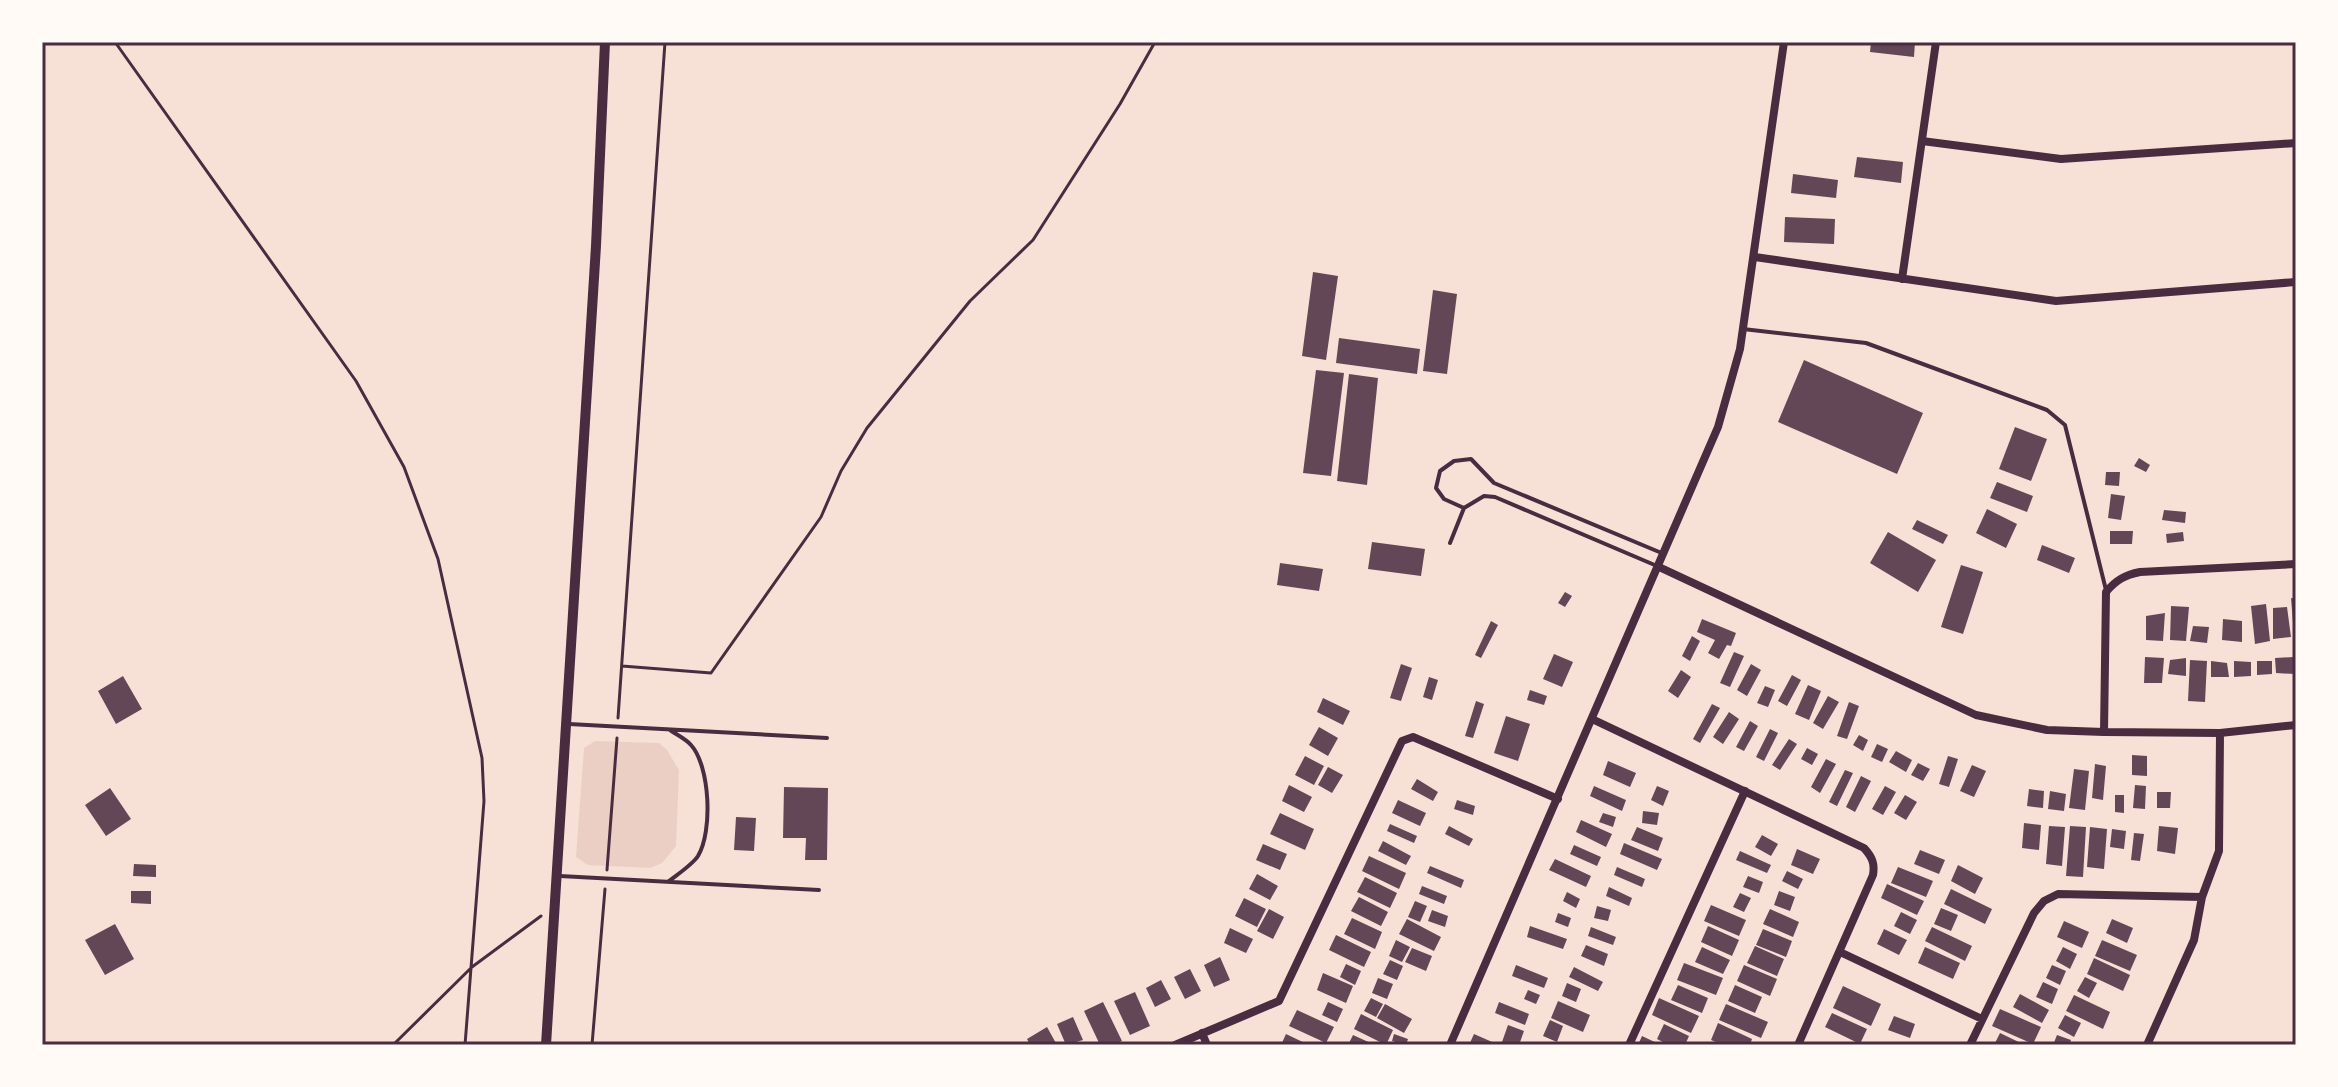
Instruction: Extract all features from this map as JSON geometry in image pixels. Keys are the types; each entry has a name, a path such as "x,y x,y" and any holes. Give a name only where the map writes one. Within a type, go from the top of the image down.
{"street":[{"path":"546,1045 596,246 605,42"},
{"path":"1450,1045 1718,427 1743,329 1784,42"},
{"path":"1902,279 1936,42"},
{"path":"1922,141 2061,159 2296,143"},
{"path":"1755,257 2056,301 2296,282"},
{"path":"2104,732 2106,592 2114,582 2140,572 2296,564"},
{"path":"1659,567 1976,715 2047,730 2104,732 2220,733 2296,725"},
{"path":"1592,719 1864,848 1872,856 1875,866 1873,875 1798,1045"},
{"path":"2147,1045 2194,940 2202,897 2219,851 2220,733"},
{"path":"1175,1045 1279,1001 1402,741 1413,737 1558,799"},
{"path":"1629,1045 1745,791"},
{"path":"1970,1045 2034,913 2044,901 2058,894 2202,897"},
{"path":"1840,952 1982,1019"},
{"path":"1202,1033 1207,1045"}],"lane":[{"path":"1743,329 1866,343 2047,410 2065,425 2106,592"},
{"path":"1464,508 1444,499 1436,488 1440,471 1454,461 1471,459 1494,483 1665,554"},
{"path":"1450,543 1464,508 1484,496 1495,497 1659,567"},
{"path":"567,724 827,738"},
{"path":"667,882 698,857 704,838 707,781 691,744 668,729"},
{"path":"557,876 819,890"}],"path":[{"path":"115,42 356,381 404,467 438,559 482,758 484,801 465,1045"},
{"path":"592,1045 622,666 665,42"},
{"path":"622,666 711,673 821,517 841,471 867,428 970,301 1033,240 1120,104 1155,42"},
{"path":"393,1045 472,967 556,905"}],"shaded area":[{"path":"595,741 659,743 679,770 676,846 662,863 650,868 588,865 576,857 584,748"}],"building":[{"path":"1871,42 1915,42 1914,57 1870,52"},
{"path":"1857,157 1903,162 1901,183 1854,177"},
{"path":"1793,174 1838,180 1836,198 1791,193"},
{"path":"1785,217 1835,219 1834,244 1784,242"},
{"path":"1313,272 1338,276 1326,360 1302,356"},
{"path":"1433,290 1457,294 1447,374 1423,371"},
{"path":"1339,338 1420,349 1417,374 1336,363"},
{"path":"1804,360 1923,413 1897,474 1778,422"},
{"path":"1316,370 1344,373 1331,476 1303,473"},
{"path":"1349,374 1378,378 1367,485 1337,481"},
{"path":"2015,427 2047,439 2031,481 1999,469"},
{"path":"2139,458 2150,465 2146,472 2134,466"},
{"path":"2106,472 2120,472 2119,486 2105,485"},
{"path":"1997,482 2033,496 2027,512 1990,498"},
{"path":"2111,494 2125,496 2121,520 2108,518"},
{"path":"1987,509 2017,524 2006,548 1976,533"},
{"path":"2164,510 2186,512 2185,523 2162,520"},
{"path":"1917,520 1948,535 1943,544 1912,529"},
{"path":"2110,531 2133,531 2132,544 2110,544"},
{"path":"1888,532 1936,560 1918,592 1870,563"},
{"path":"2183,532 2184,541 2167,543 2166,534"},
{"path":"1372,542 1425,549 1421,576 1368,569"},
{"path":"2042,545 2075,558 2069,573 2037,560"},
{"path":"1280,563 1323,569 1319,591 1277,585"},
{"path":"1961,565 1983,572 1963,634 1941,627"},
{"path":"1565,592 1572,596 1565,607 1558,603"},
{"path":"2291,598 2296,599 2294,635"},
{"path":"2266,604 2270,641 2255,644 2251,606"},
{"path":"2171,606 2189,607 2186,641 2170,640"},
{"path":"2287,607 2291,637 2273,639 2273,608"},
{"path":"2165,613 2163,641 2146,640 2146,616"},
{"path":"1702,619 1736,633 1731,646 1727,645 1719,659 1708,653 1715,640 1697,632"},
{"path":"2223,619 2242,621 2242,642 2222,640"},
{"path":"1491,621 1498,625 1481,658 1475,655"},
{"path":"2193,626 2209,627 2207,643 2190,641"},
{"path":"1692,636 1700,641 1690,661 1682,656"},
{"path":"1734,652 1744,656 1730,687 1720,683"},
{"path":"1554,654 1573,662 1562,687 1543,679"},
{"path":"2145,657 2164,658 2162,683 2144,683"},
{"path":"2293,657 2294,674 2276,673 2275,658"},
{"path":"2186,658 2186,676 2168,674 2170,660"},
{"path":"2190,660 2207,661 2205,702 2188,701"},
{"path":"2211,661 2227,663 2229,677 2211,677"},
{"path":"2234,661 2251,662 2251,676 2234,677"},
{"path":"2257,661 2272,661 2272,674 2257,675"},
{"path":"1401,664 1412,668 1401,701 1390,698"},
{"path":"1751,664 1761,670 1747,696 1737,690"},
{"path":"1681,670 1691,677 1678,698 1668,691"},
{"path":"1792,675 1801,680 1787,706 1778,701"},
{"path":"123,676 142,709 116,724 98,691"},
{"path":"1429,677 1438,680 1432,700 1423,697"},
{"path":"1808,685 1821,691 1809,720 1795,714"},
{"path":"1765,686 1775,690 1768,707 1757,703"},
{"path":"1530,690 1547,696 1544,705 1527,700"},
{"path":"1828,696 1839,702 1823,729 1813,723"},
{"path":"1323,698 1350,711 1343,725 1317,712"},
{"path":"1476,701 1484,704 1473,738 1465,736"},
{"path":"1849,702 1859,706 1847,739 1837,736"},
{"path":"1712,704 1720,708 1700,743 1693,739"},
{"path":"1729,712 1739,719 1723,744 1713,737"},
{"path":"1506,716 1530,724 1518,761 1494,753"},
{"path":"1750,721 1758,726 1744,751 1736,747"},
{"path":"1319,727 1338,738 1328,756 1309,745"},
{"path":"1770,729 1778,733 1764,761 1756,757"},
{"path":"1859,735 1868,740 1863,751 1853,745"},
{"path":"1789,739 1797,744 1780,770 1772,765"},
{"path":"1877,744 1888,749 1882,762 1871,757"},
{"path":"1807,748 1818,754 1812,765 1801,759"},
{"path":"1896,751 1912,760 1906,772 1889,762"},
{"path":"2132,755 2147,756 2147,776 2132,775"},
{"path":"1305,756 1324,766 1314,785 1295,775"},
{"path":"1948,756 1958,759 1949,787 1939,784"},
{"path":"1826,759 1836,764 1820,793 1811,787"},
{"path":"1608,761 1636,773 1630,787 1603,775"},
{"path":"1918,763 1930,769 1923,781 1911,775"},
{"path":"2095,764 2106,766 2103,800 2092,798"},
{"path":"1972,765 1986,771 1974,797 1960,791"},
{"path":"1328,767 1343,775 1332,793 1318,785"},
{"path":"2074,769 2089,771 2085,810 2069,808"},
{"path":"1845,770 1853,773 1837,806 1829,802"},
{"path":"1861,776 1871,781 1855,812 1846,807"},
{"path":"1417,779 1438,792 1433,801 1411,789"},
{"path":"1289,785 1312,797 1304,812 1282,801"},
{"path":"2135,785 2146,786 2145,809 2133,808"},
{"path":"1594,786 1626,800 1622,811 1590,796"},
{"path":"1657,786 1669,791 1663,806 1651,800"},
{"path":"1885,786 1896,792 1883,815 1872,809"},
{"path":"784,787 828,788 827,860 805,860 806,838 783,838"},
{"path":"110,788 131,819 106,836 85,805"},
{"path":"2029,789 2044,791 2043,808 2027,806"},
{"path":"2050,791 2066,794 2064,811 2048,809"},
{"path":"2157,792 2171,792 2170,808 2157,808"},
{"path":"1905,795 1917,802 1906,820 1894,813"},
{"path":"2115,795 2124,795 2124,813 2115,812"},
{"path":"1398,800 1426,813 1420,826 1392,813"},
{"path":"1457,800 1475,806 1473,815 1454,809"},
{"path":"1643,811 1659,813 1657,825 1642,823"},
{"path":"1280,813 1314,829 1305,850 1270,834"},
{"path":"1603,813 1616,817 1613,827 1599,822"},
{"path":"736,817 756,818 754,851 734,850"},
{"path":"1581,820 1612,834 1606,847 1576,832"},
{"path":"2024,823 2041,825 2039,850 2022,848"},
{"path":"1390,824 1417,836 1414,843 1387,831"},
{"path":"1449,826 1473,839 1469,846 1445,834"},
{"path":"2049,826 2065,827 2062,866 2046,864"},
{"path":"2070,826 2086,827 2083,877 2066,876"},
{"path":"2159,826 2178,828 2175,854 2157,851"},
{"path":"1637,827 1663,838 1658,851 1631,840"},
{"path":"2090,827 2107,829 2104,869 2087,867"},
{"path":"2112,829 2126,831 2124,849 2110,847"},
{"path":"2134,833 2144,834 2140,861 2131,860"},
{"path":"1762,835 1778,844 1771,856 1755,847"},
{"path":"1383,841 1411,856 1406,865 1378,851"},
{"path":"1624,843 1662,859 1657,870 1620,854"},
{"path":"1263,844 1287,854 1280,870 1256,860"},
{"path":"1574,845 1601,857 1597,866 1570,854"},
{"path":"1797,849 1820,859 1813,874 1791,865"},
{"path":"1920,850 1945,860 1939,874 1914,864"},
{"path":"1740,851 1771,865 1767,873 1736,860"},
{"path":"1369,856 1406,873 1399,889 1362,871"},
{"path":"1555,859 1591,876 1586,887 1549,870"},
{"path":"134,864 156,865 156,877 133,876"},
{"path":"1958,865 1983,878 1975,894 1951,881"},
{"path":"1430,866 1464,880 1461,888 1427,873"},
{"path":"1617,867 1645,879 1642,887 1614,875"},
{"path":"1898,867 1933,881 1926,897 1891,883"},
{"path":"1787,871 1803,879 1798,889 1782,881"},
{"path":"1257,874 1278,886 1270,900 1249,889"},
{"path":"1748,876 1763,882 1759,893 1743,887"},
{"path":"1365,877 1397,893 1390,908 1357,892"},
{"path":"1887,884 1924,901 1917,915 1881,898"},
{"path":"1422,886 1447,896 1444,904 1419,894"},
{"path":"1609,887 1632,898 1629,906 1606,896"},
{"path":"1951,889 1992,909 1985,924 1944,904"},
{"path":"131,891 151,891 151,904 131,903"},
{"path":"1779,891 1795,897 1790,911 1774,905"},
{"path":"1567,892 1580,899 1576,908 1563,901"},
{"path":"1740,893 1751,898 1744,912 1733,907"},
{"path":"1359,897 1388,912 1381,926 1351,911"},
{"path":"1244,898 1266,909 1257,927 1235,916"},
{"path":"1415,901 1427,906 1420,922 1408,917"},
{"path":"1711,905 1746,920 1739,936 1704,921"},
{"path":"1597,906 1611,910 1608,921 1594,918"},
{"path":"1941,908 1958,915 1951,931 1934,924"},
{"path":"1269,909 1284,917 1273,939 1257,931"},
{"path":"1770,909 1799,922 1793,937 1763,924"},
{"path":"1432,910 1448,916 1445,927 1428,921"},
{"path":"1901,912 1917,920 1910,934 1894,926"},
{"path":"1558,913 1571,918 1568,927 1555,922"},
{"path":"1352,918 1382,932 1375,949 1344,934"},
{"path":"1407,919 1441,937 1434,951 1399,934"},
{"path":"2112,919 2133,928 2127,943 2106,933"},
{"path":"2064,921 2089,932 2082,948 2057,937"},
{"path":"115,924 134,959 105,975 85,940"},
{"path":"1530,926 1567,939 1563,949 1527,937"},
{"path":"1708,926 1739,940 1732,956 1701,942"},
{"path":"1591,927 1616,937 1613,945 1588,936"},
{"path":"1932,927 1972,946 1965,961 1925,941"},
{"path":"1230,928 1253,939 1246,953 1224,943"},
{"path":"1763,929 1792,941 1786,957 1756,945"},
{"path":"1884,929 1907,940 1899,955 1877,944"},
{"path":"1336,935 1371,952 1364,967 1329,950"},
{"path":"1396,940 1410,947 1402,962 1389,956"},
{"path":"2102,940 2137,955 2130,971 2095,956"},
{"path":"1586,945 1608,954 1604,966 1581,956"},
{"path":"1755,946 1784,959 1777,976 1747,963"},
{"path":"1702,947 1730,960 1723,974 1695,962"},
{"path":"1925,947 1960,963 1953,979 1918,963"},
{"path":"2063,947 2077,954 2070,969 2056,961"},
{"path":"1412,948 1432,956 1426,971 1405,962"},
{"path":"1220,957 1230,980 1214,987 1204,965"},
{"path":"2094,958 2130,975 2123,991 2087,974"},
{"path":"1390,960 1403,966 1397,980 1383,974"},
{"path":"1684,963 1723,978 1716,995 1677,980"},
{"path":"1346,964 1361,971 1355,985 1340,977"},
{"path":"1516,965 1548,978 1544,988 1512,976"},
{"path":"1744,965 1777,979 1770,996 1737,981"},
{"path":"2052,965 2066,971 2060,985 2046,978"},
{"path":"1574,967 1603,982 1598,991 1569,977"},
{"path":"1190,969 1201,991 1185,999 1174,977"},
{"path":"1323,973 1353,986 1346,1003 1317,990"},
{"path":"2085,977 2097,983 2089,998 2077,991"},
{"path":"1378,978 1393,984 1387,999 1372,993"},
{"path":"1161,980 1171,999 1155,1007 1146,988"},
{"path":"2043,982 2058,989 2052,1004 2036,997"},
{"path":"1567,983 1581,989 1576,1002 1562,996"},
{"path":"1678,985 1708,998 1702,1013 1671,1000"},
{"path":"1735,985 1762,997 1755,1013 1728,1001"},
{"path":"1843,986 1881,1004 1871,1026 1833,1008"},
{"path":"1528,990 1540,995 1536,1004 1524,999"},
{"path":"1135,992 1150,1026 1130,1035 1114,1001"},
{"path":"2020,994 2049,1010 2042,1023 2013,1007"},
{"path":"2074,995 2110,1012 2103,1029 2066,1011"},
{"path":"1371,998 1383,1004 1376,1017 1364,1011"},
{"path":"1659,998 1699,1016 1691,1033 1652,1015"},
{"path":"1558,1001 1590,1015 1583,1032 1551,1018"},
{"path":"1103,1002 1122,1041 1113,1045 1100,1045 1084,1011"},
{"path":"1328,1002 1343,1009 1337,1022 1322,1015"},
{"path":"1499,1002 1529,1014 1525,1025 1495,1013"},
{"path":"1385,1004 1412,1019 1404,1033 1377,1018"},
{"path":"1726,1004 1768,1022 1761,1038 1719,1020"},
{"path":"2000,1009 2041,1027 2033,1044 1992,1026"},
{"path":"1297,1010 1334,1027 1326,1043 1289,1026"},
{"path":"1832,1013 1867,1029 1860,1044 1825,1027"},
{"path":"1361,1014 1393,1030 1386,1045 1354,1029"},
{"path":"2065,1015 2081,1023 2074,1037 2058,1028"},
{"path":"1894,1016 1915,1024 1910,1038 1888,1030"},
{"path":"1073,1017 1083,1040 1066,1045 1057,1024"},
{"path":"1550,1020 1563,1026 1557,1042 1543,1036"},
{"path":"1718,1023 1752,1039 1750,1045 1723,1045 1711,1040"},
{"path":"1664,1024 1689,1036 1685,1045 1669,1045 1657,1039"},
{"path":"1508,1025 1524,1031 1519,1045 1502,1042"},
{"path":"1047,1027 1057,1045 1030,1045 1027,1039"},
{"path":"2000,1033 2025,1045 1994,1045"},
{"path":"1286,1034 1309,1045 1281,1045"},
{"path":"1394,1034 1408,1039 1406,1045 1392,1041"},
{"path":"1474,1034 1499,1045 1469,1045"},
{"path":"1353,1035 1375,1045 1348,1045"},
{"path":"2057,1035 2071,1040 2069,1045 2053,1045"},
{"path":"1642,1036 1661,1045 1638,1045"}]}
